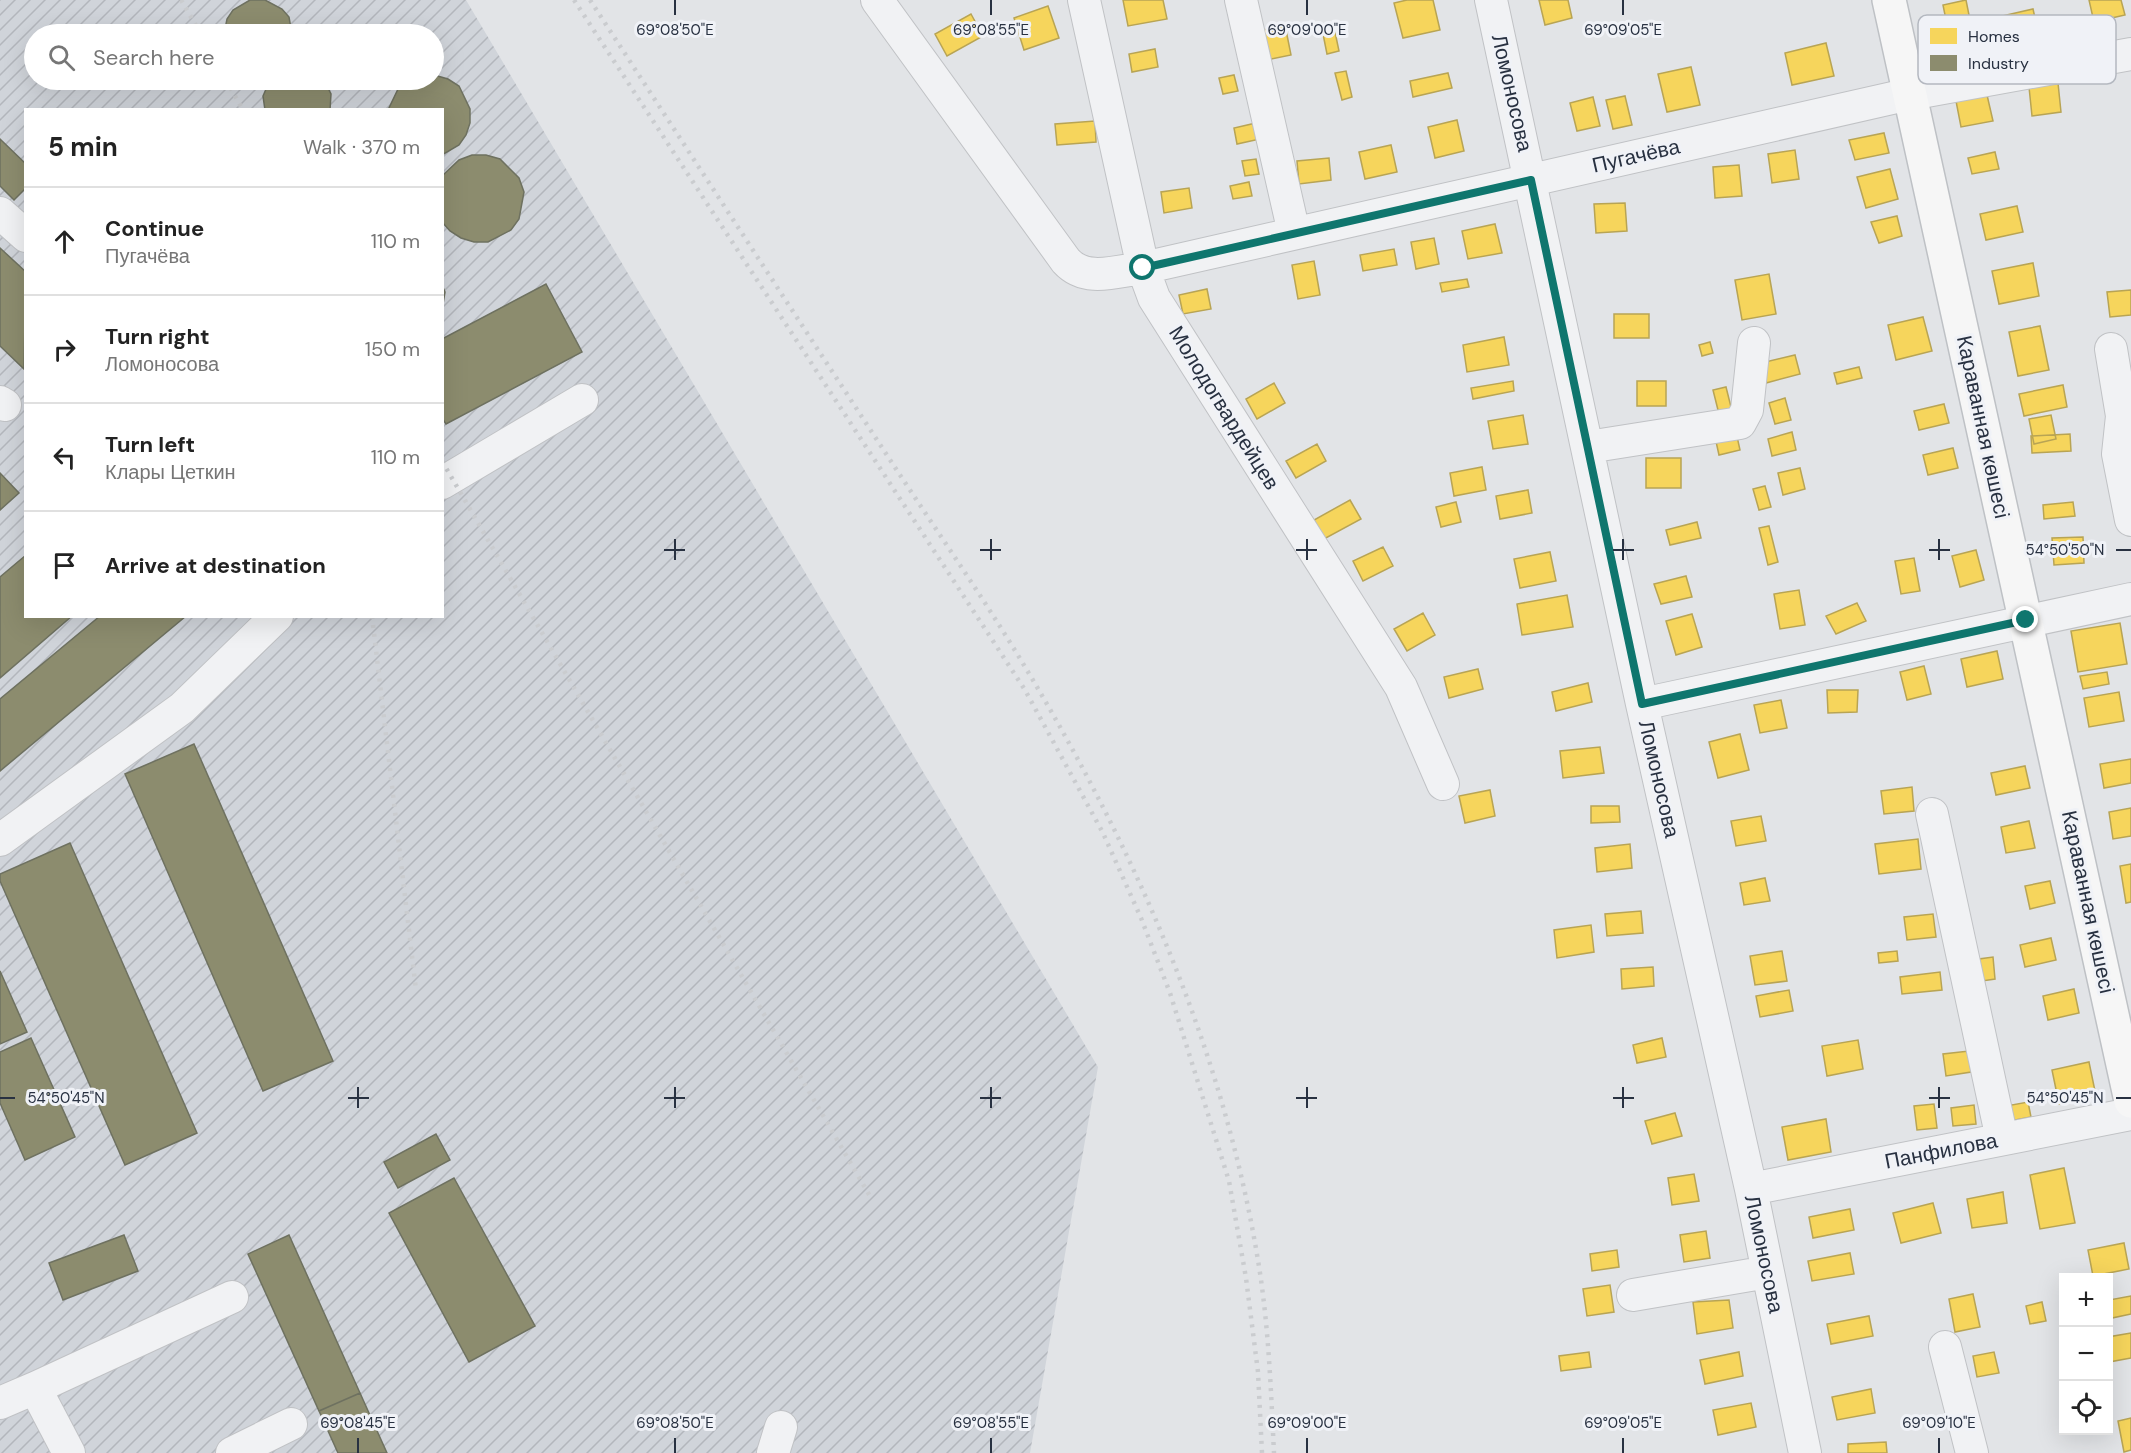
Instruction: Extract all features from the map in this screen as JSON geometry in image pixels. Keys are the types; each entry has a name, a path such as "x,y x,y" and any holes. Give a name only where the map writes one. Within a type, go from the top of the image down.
{"main road":[{"name":"Караванная көшесі","path":"1889,0 2131,1101"}],"street":[{"name":"Пугачёва","path":"878,0 1072,268 1095,275 1143,268 1910,94 1965,84"},
{"name":"Молодогвардейцев","path":"1084,0 1143,268 1154,298 1401,687 1443,784"},
{"path":"1241,0 1294,233"},
{"name":"Ломоносова","path":"1491,0 1642,704 1751,1189 1805,1453"},
{"name":"Пугачёва","path":"2116,57 2131,54"},
{"path":"0,213 24,234"},
{"path":"1588,447 1740,423 1747,410 1754,343"},
{"path":"2112,349 2122,416 2119,460 2131,520"},
{"path":"444,482 582,400"},
{"path":"1642,704 2131,599"},
{"path":"0,840 182,708 275,618"},
{"path":"1932,814 2002,1139"},
{"name":"Панфилова","path":"1751,1189 2131,1114"},
{"path":"1632,1295 1768,1272"},
{"path":"0,1403 232,1297"},
{"path":"1945,1347 1972,1453"},
{"path":"35,1388 69,1453"},
{"path":"232,1453 291,1424"}],"shaded area":[{"path":"0,0 466,0 1098,1067 1030,1453 0,1453"}],"building: Homes":[{"path":"1123,0 1163,0 1167,19 1128,26"},
{"path":"1407,0 1433,0 1440,30 1403,38 1394,3"},
{"path":"1539,0 1568,0 1572,18 1545,25"},
{"path":"1966,0 1969,15 1945,15 1943,5"},
{"path":"2089,0 2121,0 2125,15 2116,17 2116,15 2092,15"},
{"path":"1048,6 1059,38 1024,50 1014,18"},
{"path":"2033,9 2034,15 2006,15"},
{"path":"971,14 983,36 947,56 935,34"},
{"path":"1285,25 1291,55 1266,60 1259,31"},
{"path":"1335,32 1339,51 1327,54 1323,34"},
{"path":"1826,43 1834,76 1792,85 1785,53"},
{"path":"1155,49 1158,67 1132,72 1129,54"},
{"path":"1691,67 1700,105 1667,112 1658,74"},
{"path":"1346,71 1352,97 1342,100 1335,73"},
{"path":"1448,73 1452,88 1413,97 1410,81"},
{"path":"1234,75 1238,91 1223,94 1219,78"},
{"path":"2058,84 2061,112 2032,116 2029,87"},
{"path":"1987,95 1993,121 1961,127 1956,101"},
{"path":"1625,96 1632,125 1613,129 1606,100"},
{"path":"1593,97 1600,126 1577,131 1570,103"},
{"path":"1457,120 1464,151 1435,158 1428,127"},
{"path":"1095,121 1096,142 1057,145 1055,124"},
{"path":"1256,123 1260,139 1237,144 1234,128"},
{"path":"1884,133 1889,153 1855,160 1849,140"},
{"path":"1391,145 1397,172 1365,179 1359,152"},
{"path":"1795,150 1799,179 1772,183 1768,154"},
{"path":"1995,152 1999,169 1972,174 1968,158"},
{"path":"1329,158 1331,180 1299,184 1297,161"},
{"path":"1256,159 1259,174 1245,176 1242,161"},
{"path":"1739,165 1742,196 1715,198 1713,167"},
{"path":"1890,169 1898,199 1866,208 1857,177"},
{"path":"1249,182 1252,196 1233,199 1230,186"},
{"path":"1189,188 1192,208 1164,213 1161,192"},
{"path":"1625,203 1627,231 1596,233 1594,204"},
{"path":"2017,206 2023,232 1986,240 1980,214"},
{"path":"1897,216 1902,236 1879,243 1871,222"},
{"path":"1495,224 1502,253 1468,259 1462,231"},
{"path":"1434,238 1439,264 1416,269 1411,242"},
{"path":"1394,249 1397,265 1363,271 1360,255"},
{"path":"1314,261 1320,295 1298,299 1292,265"},
{"path":"2033,263 2039,296 1999,304 1992,271"},
{"path":"1769,274 1776,314 1742,320 1735,280"},
{"path":"1467,279 1469,287 1442,292 1440,283"},
{"path":"1207,289 1211,309 1183,314 1179,295"},
{"path":"2131,290 2131,315 2110,317 2107,292"},
{"path":"1614,314 1649,314 1649,338 1614,338"},
{"path":"1923,317 1932,351 1896,360 1888,325"},
{"path":"2040,326 2049,370 2018,376 2009,332"},
{"path":"1504,337 1509,365 1467,372 1463,345"},
{"path":"1710,342 1713,353 1702,356 1699,345"},
{"path":"1795,355 1800,374 1766,383 1761,363"},
{"path":"1859,367 1862,378 1837,384 1834,373"},
{"path":"1513,381 1514,391 1473,399 1471,388"},
{"path":"1637,381 1666,381 1666,406 1637,406"},
{"path":"1274,383 1285,403 1257,419 1246,399"},
{"path":"2063,385 2067,407 2024,416 2019,394"},
{"path":"1726,387 1732,411 1719,414 1713,390"},
{"path":"1785,398 1791,420 1775,424 1769,403"},
{"path":"1944,404 1949,423 1919,430 1914,411"},
{"path":"1523,415 1528,444 1493,449 1488,421"},
{"path":"2051,415 2056,439 2034,444 2029,419"},
{"path":"1736,432 1740,450 1719,455 1715,437"},
{"path":"1792,432 1796,450 1772,456 1768,439"},
{"path":"2070,434 2071,451 2032,453 2031,436"},
{"path":"1317,444 1326,461 1296,478 1286,461"},
{"path":"1953,448 1958,468 1928,475 1923,455"},
{"path":"1646,458 1681,458 1681,488 1646,488"},
{"path":"1482,467 1486,490 1454,496 1450,473"},
{"path":"1800,468 1805,489 1783,495 1778,473"},
{"path":"1765,486 1771,507 1759,510 1753,489"},
{"path":"1528,490 1532,513 1500,519 1496,496"},
{"path":"1350,500 1361,519 1324,539 1314,520"},
{"path":"1456,502 1461,522 1441,527 1436,507"},
{"path":"2073,502 2075,516 2044,519 2043,505"},
{"path":"1697,522 1701,538 1670,545 1666,530"},
{"path":"1769,526 1778,562 1768,565 1759,528"},
{"path":"2083,537 2084,563 2054,565 2052,538"},
{"path":"1383,547 1393,566 1363,581 1353,561"},
{"path":"1976,550 1984,580 1960,587 1952,556"},
{"path":"1550,552 1556,581 1520,588 1514,559"},
{"path":"1914,558 1920,591 1901,594 1895,561"},
{"path":"1686,576 1692,597 1661,604 1654,584"},
{"path":"1799,590 1805,625 1780,629 1774,594"},
{"path":"1567,595 1573,627 1522,635 1517,604"},
{"path":"1857,603 1866,621 1836,634 1826,616"},
{"path":"1423,613 1435,635 1407,651 1394,629"},
{"path":"1692,614 1702,647 1676,655 1666,621"},
{"path":"2120,623 2127,664 2078,672 2071,631"},
{"path":"1997,651 2003,679 1967,687 1961,659"},
{"path":"1924,666 1931,694 1907,700 1900,672"},
{"path":"1478,669 1483,689 1449,698 1444,677"},
{"path":"2107,672 2109,684 2083,689 2080,676"},
{"path":"1588,683 1592,702 1556,711 1552,692"},
{"path":"1827,690 1858,690 1857,712 1828,713"},
{"path":"2119,692 2124,721 2089,727 2084,698"},
{"path":"1781,700 1787,728 1760,733 1754,705"},
{"path":"1740,734 1749,770 1718,778 1709,742"},
{"path":"1600,747 1604,773 1563,778 1560,751"},
{"path":"2131,759 2131,783 2104,788 2100,764"},
{"path":"2025,766 2030,788 1996,795 1991,773"},
{"path":"1912,787 1914,811 1884,814 1881,791"},
{"path":"1490,790 1495,816 1465,823 1459,796"},
{"path":"1591,806 1619,806 1620,822 1591,823"},
{"path":"2131,808 2131,836 2113,839 2109,812"},
{"path":"1761,816 1766,841 1736,846 1731,821"},
{"path":"2029,821 2035,848 2006,853 2001,827"},
{"path":"1918,839 1921,869 1879,874 1875,844"},
{"path":"1630,844 1632,868 1597,872 1595,848"},
{"path":"2131,864 2131,902 2126,903 2120,866"},
{"path":"1765,878 1770,901 1744,905 1740,883"},
{"path":"2050,881 2055,903 2030,909 2025,886"},
{"path":"1641,911 1643,933 1607,936 1605,914"},
{"path":"1933,914 1936,937 1907,940 1904,917"},
{"path":"1591,925 1594,952 1557,958 1554,930"},
{"path":"2051,938 2056,960 2025,967 2020,945"},
{"path":"1782,951 1787,981 1755,985 1750,956"},
{"path":"1897,951 1898,961 1879,963 1878,953"},
{"path":"1993,957 1995,979 1982,981 1979,959"},
{"path":"1653,967 1654,986 1622,989 1621,969"},
{"path":"1940,972 1942,990 1902,994 1900,977"},
{"path":"2074,989 2079,1013 2048,1020 2043,996"},
{"path":"1789,990 1793,1011 1760,1017 1756,996"},
{"path":"1662,1038 1666,1057 1637,1063 1633,1045"},
{"path":"1858,1040 1863,1069 1827,1076 1822,1046"},
{"path":"1969,1051 1971,1072 1946,1076 1943,1054"},
{"path":"2089,1062 2096,1096 2059,1104 2052,1070"},
{"path":"2028,1102 2031,1117 2010,1121 2006,1106"},
{"path":"1934,1104 1937,1128 1917,1130 1914,1106"},
{"path":"1974,1105 1976,1124 1953,1126 1951,1108"},
{"path":"1675,1113 1682,1136 1652,1144 1645,1121"},
{"path":"1826,1119 1831,1152 1788,1160 1782,1127"},
{"path":"2064,1168 2075,1223 2040,1229 2030,1175"},
{"path":"1694,1174 1699,1201 1672,1205 1668,1178"},
{"path":"2003,1192 2007,1223 1972,1228 1967,1199"},
{"path":"1933,1203 1941,1233 1901,1243 1893,1213"},
{"path":"1850,1209 1854,1230 1813,1238 1809,1217"},
{"path":"1706,1231 1710,1258 1684,1262 1680,1235"},
{"path":"2124,1243 2129,1269 2092,1273 2088,1250"},
{"path":"1617,1250 1619,1267 1592,1271 1590,1254"},
{"path":"1850,1253 1854,1274 1812,1281 1808,1261"},
{"path":"1610,1285 1614,1312 1587,1316 1583,1289"},
{"path":"1973,1294 1980,1327 1955,1332 1949,1299"},
{"path":"2131,1296 2131,1314 2113,1318 2113,1299"},
{"path":"1729,1300 1733,1328 1697,1334 1693,1302"},
{"path":"2042,1302 2046,1321 2030,1324 2026,1306"},
{"path":"1869,1316 1873,1336 1831,1344 1827,1324"},
{"path":"2131,1333 2131,1358 2113,1361 2113,1336"},
{"path":"1589,1352 1591,1367 1561,1371 1559,1356"},
{"path":"1739,1352 1743,1376 1705,1384 1700,1360"},
{"path":"1994,1352 1999,1373 1977,1377 1973,1356"},
{"path":"1871,1389 1875,1413 1837,1420 1832,1397"},
{"path":"1751,1403 1756,1427 1718,1435 1713,1410"},
{"path":"2131,1418 2131,1450 2124,1452 2118,1421"},
{"path":"1886,1442 1887,1453 1848,1453 1848,1444"}],"building: Industry":[{"path":"250,0 265,0 282,9 289,17 290,24 226,24 233,10"},
{"path":"444,78 459,86 470,109 470,123 459,145 444,154 444,108 389,108 398,90 444,90"},
{"path":"266,90 329,90 330,108 265,108 263,96"},
{"path":"0,139 24,162 24,190 14,200 0,186"},
{"path":"472,155 486,155 500,159 519,178 524,192 519,219 511,230 488,242 474,242 461,238 444,224 444,174 459,160"},
{"path":"0,248 24,270 24,369 0,346"},
{"path":"546,284 582,352 446,424 444,421 444,338"},
{"path":"0,473 19,493 0,510"},
{"path":"24,557 24,618 70,618 0,678 0,577"},
{"path":"98,618 184,618 0,771 0,699"},
{"path":"194,744 333,1061 263,1091 125,774"},
{"path":"70,843 197,1133 125,1165 0,881 0,874"},
{"path":"0,971 27,1032 0,1044"},
{"path":"31,1038 75,1137 25,1160 0,1103 0,1052"},
{"path":"436,1134 450,1160 398,1188 384,1162"},
{"path":"454,1178 535,1326 469,1362 389,1213"},
{"path":"124,1235 138,1271 63,1300 49,1263"},
{"path":"289,1235 360,1393 319,1411 248,1254"},
{"path":"360,1393 387,1453 338,1453 319,1411"}],"railway":[{"path":"181,0 195,24"},
{"path":"574,0 1025,690 1103,833 1141,918 1170,993 1229,1181 1246,1278 1258,1372 1262,1453"},
{"path":"590,0 1019,656 1076,755 1146,897 1203,1044 1227,1119 1246,1195 1266,1318 1274,1453"},
{"path":"232,90 242,108"},
{"path":"444,464 871,1198"},
{"path":"372,618 416,990"}],"route":[{"path":"1143,268 1531,180 1642,704 2026,620"}]}
